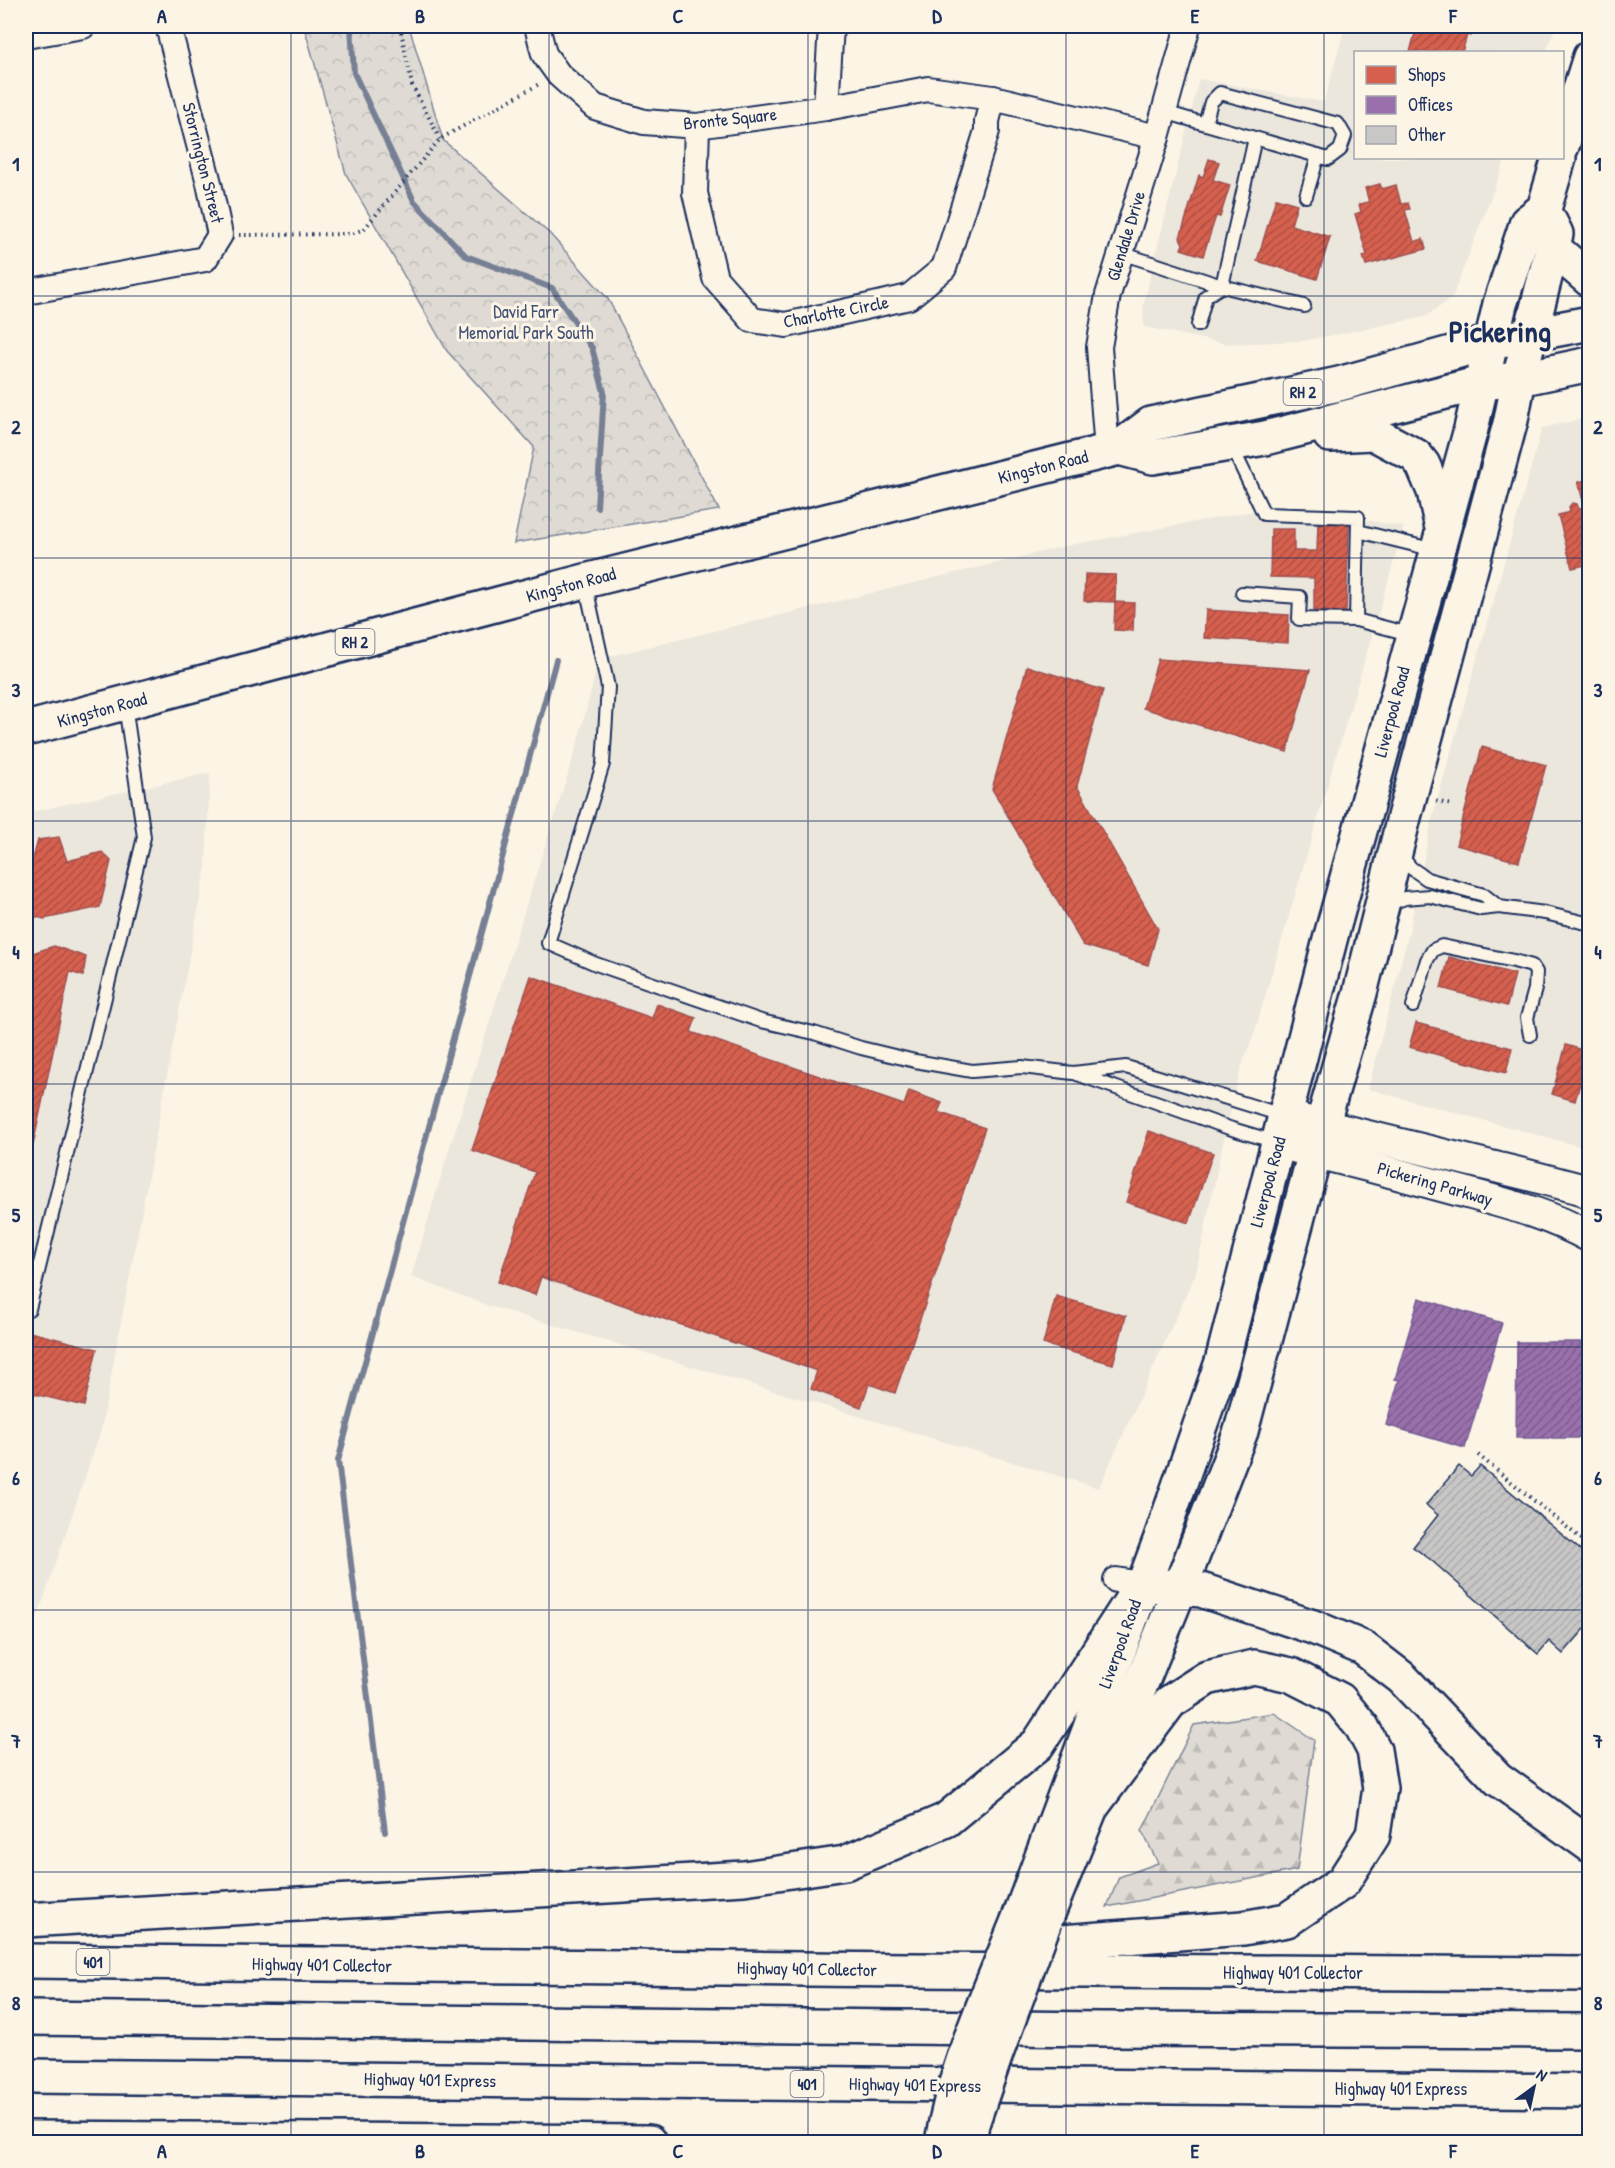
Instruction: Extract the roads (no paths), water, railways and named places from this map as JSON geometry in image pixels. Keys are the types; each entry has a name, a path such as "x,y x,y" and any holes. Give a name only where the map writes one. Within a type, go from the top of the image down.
{"main road":[{"path":"1564,143 1590,57"},
{"name":"Liverpool Road","path":"969,2142 972,2124 996,2054 1129,1582 1161,1538 1222,1362 1331,936 1471,429 1500,304 1527,222 1544,209 1559,159"},
{"name":"Liverpool Road","path":"942,2142 970,2042 1093,1805 1241,1431 1360,993 1396,849 1511,420 1519,379 1556,234 1544,209"},
{"path":"1552,247 1590,280"},
{"name":"Kingston Road","path":"26,729 585,581 1113,449 1150,424 1338,384 1491,342 1590,323"},
{"name":"Kingston Road","path":"1113,449 1153,457 1265,438 1481,383 1519,379 1590,364"},
{"path":"1265,438 1373,433 1416,456 1423,465 1434,491 1439,539"},
{"path":"26,1920 744,1878 845,1863 946,1820 1038,1744 1129,1582 1201,1590 1302,1623 1363,1648 1402,1678 1498,1779 1590,1845"},
{"path":"909,1970 1002,1946 1243,1928 1287,1920 1343,1882 1373,1835 1380,1788 1374,1750 1362,1727 1340,1700 1291,1675 1254,1667 1207,1678 1170,1702 1093,1805"},
{"name":"Highway 401 Collector","path":"26,1961 1590,1974"},
{"path":"26,2018 1103,2029 1590,2031"},
{"name":"Highway 401 Express","path":"26,2076 1590,2091"},
{"path":"26,2138 648,2142"}],"street":[{"path":"26,36 83,26"},
{"name":"Storrington Street","path":"26,292 205,260 220,235 209,183 168,26"},
{"name":"Bronte Square","path":"537,26 544,54 559,75 595,107 644,123 697,126 826,108 928,89 993,98 1157,136"},
{"path":"826,108 831,26"},
{"name":"Glendale Drive","path":"1113,449 1099,347 1108,295 1188,26"},
{"name":"Charlotte Circle","path":"697,126 694,193 715,278 752,320 786,325 909,297 944,268 987,131 993,98"},
{"name":"Pickering Parkway","path":"1282,1129 1319,1139 1568,1224 1590,1237"},
{"name":"Pickering Parkway","path":"1319,1139 1528,1175 1581,1189 1590,1194"}],"lane":[{"path":"1164,112 1205,124 1328,159 1340,150 1345,136 1338,124 1220,93 1211,102 1205,124"},
{"path":"1198,325 1206,296 1222,285 1255,138"},
{"path":"1306,196 1318,156"},
{"path":"1121,253 1222,285 1304,306"},
{"path":"1230,444 1264,514 1358,517 1356,620"},
{"path":"1358,531 1439,539"},
{"path":"585,581 608,687 603,764 548,943 596,964 750,1018 814,1033 861,1048 972,1071 1022,1067 1073,1073 1209,1121 1282,1129"},
{"path":"1242,593 1300,597 1299,618 1356,620 1413,635"},
{"path":"29,1309 144,837 125,704"},
{"path":"1396,849 1411,868 1427,879 1484,895 1499,907"},
{"path":"1381,906 1406,898 1430,896 1481,909 1499,907 1590,924"},
{"path":"1413,1006 1427,960 1433,950 1442,946 1514,961 1532,966 1536,972 1535,989 1527,1018 1530,1035"},
{"path":"1073,1073 1126,1067 1282,1129"}],"waterway":[{"path":"351,26 354,73 414,201 466,256 552,288 592,348 604,392 597,507"},
{"path":"385,1832 338,1461 556,660"}],"district":[{"name":"Pickering","path":"1500,332"}],"park label":[{"name":"David Farr Memorial Park South","path":"526,322"}]}
